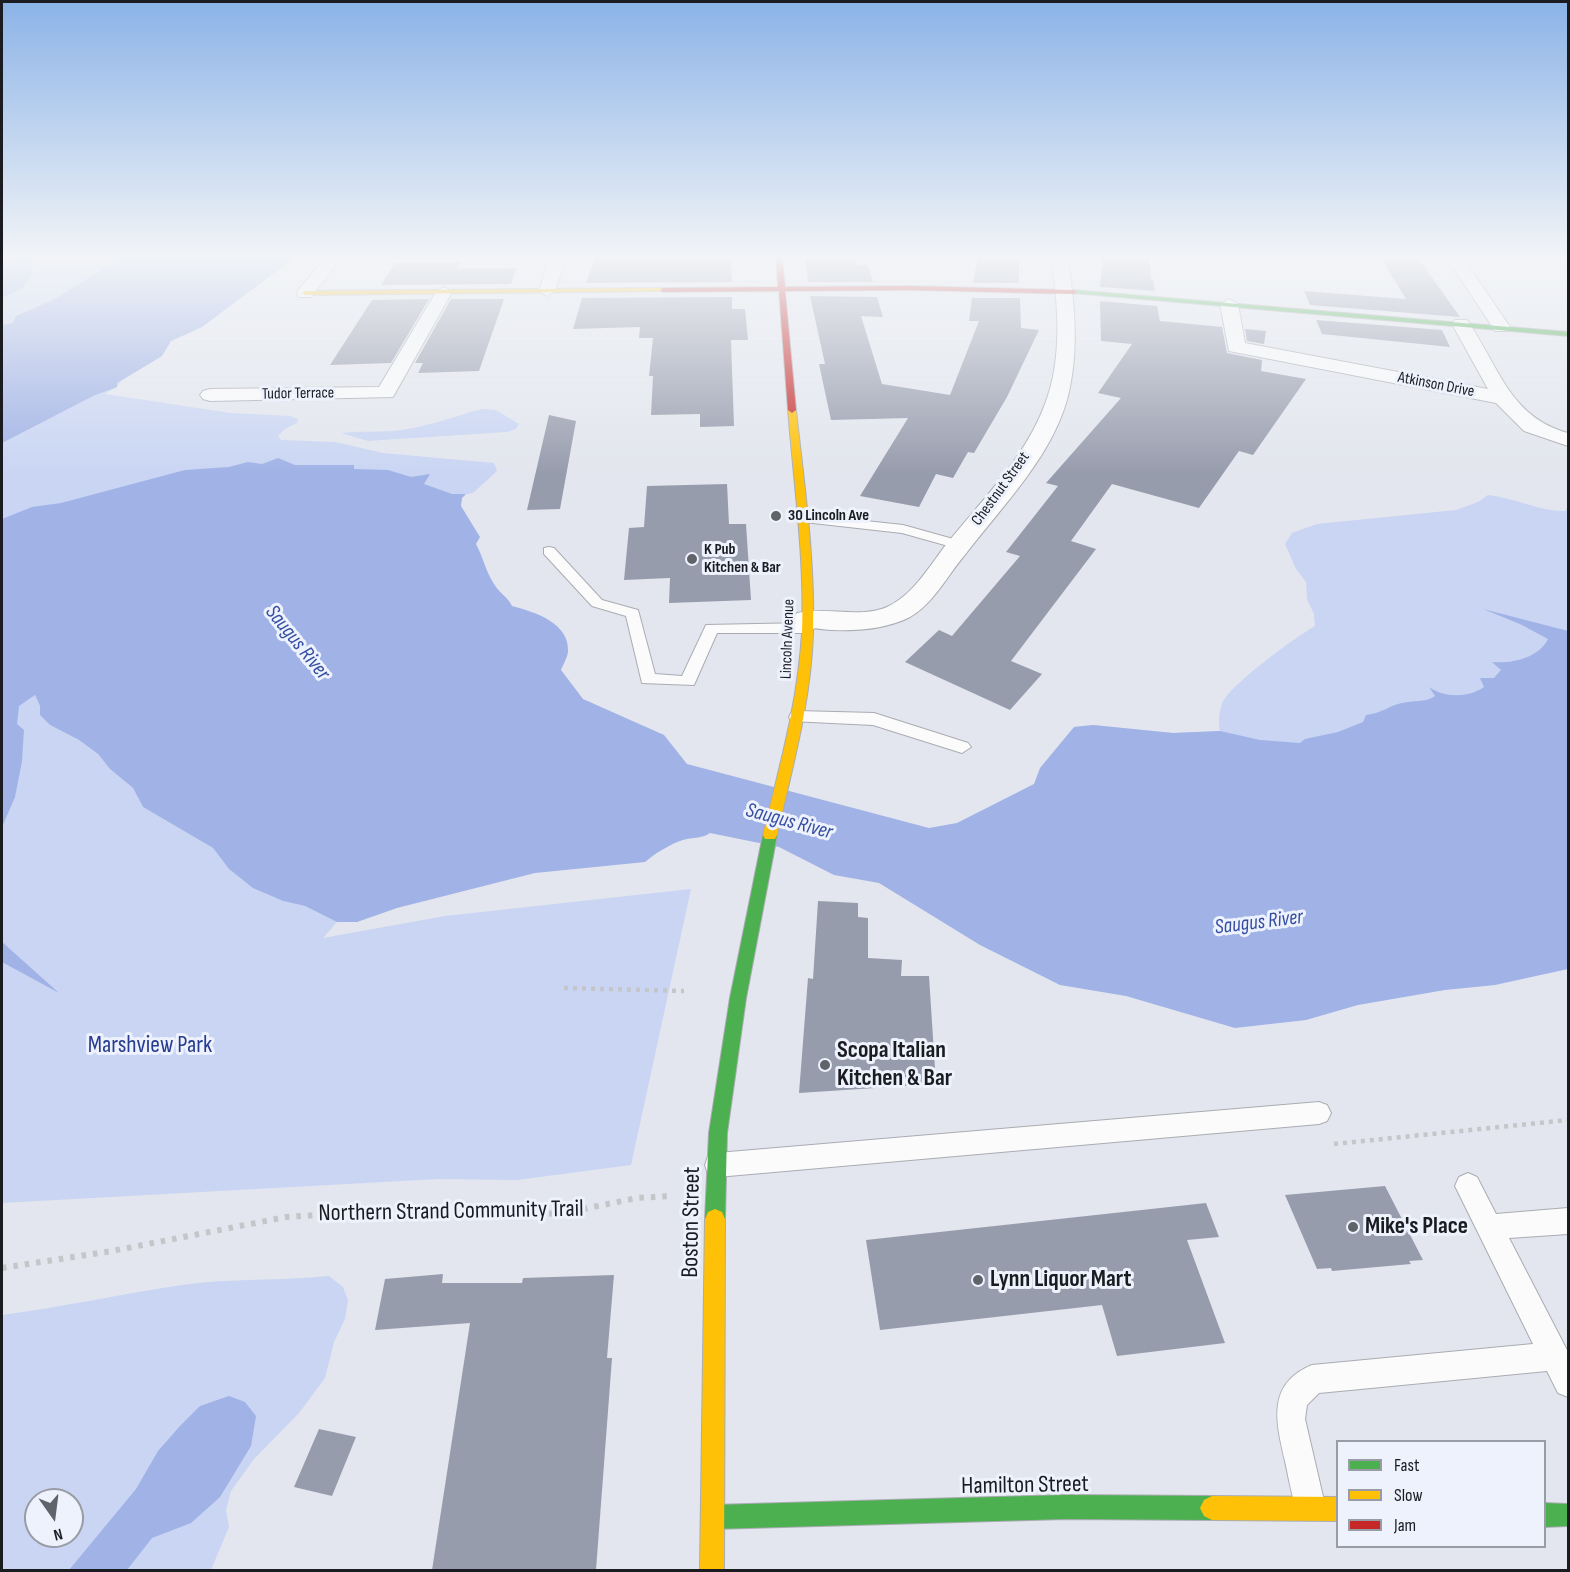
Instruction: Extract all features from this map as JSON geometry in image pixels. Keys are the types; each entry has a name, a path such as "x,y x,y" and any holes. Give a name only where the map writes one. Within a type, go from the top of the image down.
{"main road":[{"name":"Lincoln Avenue","path":"760,878 797,717 805,664 807,623 783,328"},
{"path":"1514,328 1569,334"},
{"name":"Boston Street","path":"712,1570 716,1165 728,1049 760,878"},
{"name":"Hamilton Street","path":"713,1517 1066,1507 1324,1508"},
{"path":"1546,1515 1569,1515"}],"street":[{"name":"Tudor Terrace","path":"210,395 386,393 423,328"},
{"name":"Chestnut Street","path":"807,623 870,618 898,611 915,599 1018,468 1047,425 1057,403 1062,384 1064,328"},
{"name":"Atkinson Drive","path":"1233,328 1236,347 1536,406"},
{"name":"Atkinson Drive","path":"1463,328 1517,418 1550,435 1569,440"}],"lane":[{"path":"800,518 903,529 959,545"},
{"path":"549,552 597,603 633,613 648,679 688,681 711,628 807,623"},
{"path":"797,717 874,719 962,747"},
{"path":"716,1165 1319,1113"},
{"path":"1468,1186 1569,1383"},
{"path":"1489,1227 1569,1221"},
{"path":"1324,1508 1290,1419 1293,1398 1311,1379 1556,1356"}],"path":[{"path":"564,988 684,991"},
{"name":"Northern Strand Community Trail","path":"2,1268 112,1251 286,1217 430,1208 559,1214 637,1198 714,1195"}],"green space":[{"path":"2,328 199,328 171,341 162,356 121,381 117,387 105,394 231,413 290,416 298,419 297,423 285,429 278,436 281,440 335,442 383,453 494,463 497,471 473,493 2,579"},
{"path":"482,409 496,410 519,424 516,429 507,432 368,441 341,433 404,430"},
{"path":"1488,495 1557,511 1566,511 1568,503 1568,674 1075,848 1079,737 1074,727 1093,725 1173,733 1220,731 1222,704 1236,686 1264,662 1315,626 1314,614 1307,599 1306,582 1296,569 1285,544 1292,533 1317,524 1456,510 1478,502"},
{"name":"Marshview Park","path":"35,695 40,706 40,715 50,725 79,740 98,754 110,769 133,788 143,807 213,848 229,869 253,887 283,901 305,906 337,922 323,938 445,916 691,889 631,1165 517,1180 438,1179 2,1203 2,709"},
{"path":"329,1276 343,1287 348,1300 345,1319 334,1342 325,1378 299,1413 254,1459 231,1491 226,1510 229,1527 211,1570 2,1570 2,1315 219,1281"}],"water":[{"path":"2,328 199,328 171,341 162,356 117,383 117,387 93,396 2,443"},
{"name":"Saugus River","path":"278,458 295,465 354,465 354,469 388,470 411,477 430,474 424,484 452,494 466,494 462,498 461,506 480,537 476,544 491,579 512,606 549,620 563,633 568,652 561,670 583,699 664,735 687,764 929,828 957,823 1034,784 1040,768 1074,727 1093,725 1173,733 1220,731 1260,740 1300,743 1305,739 1338,732 1363,722 1366,715 1397,704 1431,698 1435,696 1429,687 1449,695 1464,695 1478,691 1484,687 1480,678 1494,678 1501,670 1492,662 1516,661 1524,658 1538,651 1548,639 1520,624 1483,609 1568,631 1568,969 1495,985 1445,990 1358,1005 1306,1020 1235,1028 1126,996 1060,985 980,945 879,883 834,875 779,847 710,833 674,844 645,862 535,873 397,908 357,922 337,922 305,906 283,901 253,888 229,869 213,848 143,807 133,788 110,769 98,754 79,740 50,725 40,715 40,706 35,695 19,706 17,724 24,730 22,761 15,797 2,827 2,519 32,507 61,503 185,470 229,467 248,462 262,464"},
{"path":"2,942 59,993 2,962"},
{"path":"229,1396 245,1402 256,1416 251,1446 220,1497 191,1523 152,1538 127,1570 69,1570 136,1489 158,1451 180,1426 200,1406"}],"building":[{"path":"354,328 412,328 391,363 330,365"},
{"path":"434,328 494,328 479,371 418,373 423,363 415,363"},
{"path":"640,328 747,328 748,340 731,340 734,426 700,427 700,414 651,415 653,376 649,376 653,338 639,338"},
{"path":"817,328 865,328 882,384 950,395 976,328 1039,330 1007,397 974,453 968,452 953,478 936,474 919,507 860,496 908,418 831,420 819,364 825,364"},
{"path":"1101,328 1222,328 1227,353 1262,360 1261,371 1306,379 1253,455 1239,451 1199,508 1112,484 1071,541 1096,549 1011,661 1042,674 1010,710 905,662 939,630 952,636 1020,556 1006,552 1058,486 1046,483 1121,398 1098,393 1132,344 1101,341"},
{"path":"1320,328 1442,330 1450,347 1322,334"},
{"path":"1245,329 1266,331 1264,344 1247,341"},
{"path":"549,415 576,421 560,509 527,510"},
{"path":"727,484 729,524 746,524 751,600 669,603 670,578 624,580 629,528 644,527 647,486"},
{"path":"818,901 858,903 858,917 868,918 868,958 902,960 901,976 929,976 936,1084 799,1093 808,978 813,979"},
{"name":"Mike's Place","path":"1385,1186 1423,1260 1409,1261 1411,1264 1332,1271 1331,1268 1317,1269 1285,1195"},
{"path":"1206,1203 1219,1237 1187,1240 1225,1343 1117,1356 1102,1305 880,1330 866,1240"},
{"path":"443,1274 442,1283 522,1283 523,1278 614,1275 607,1358 612,1358 596,1570 432,1570 470,1323 375,1330 385,1279"},
{"path":"319,1429 356,1437 332,1496 294,1487"}],"traffic: fast":[{"path":"1502,328 1568,334"},
{"path":"715,1219 718,1133 738,998 770,835"},
{"path":"713,1517 1066,1507 1212,1508"},
{"path":"1546,1515 1568,1515"}],"traffic: slow":[{"path":"770,835 799,708 807,634 807,570 792,410"},
{"path":"712,1570 715,1219"},
{"path":"1212,1508 1336,1509"}],"traffic: jam":[{"path":"785,328 792,410"}],"place":[{"name":"30 Lincoln Ave","path":"776,516"},
{"name":"K Pub Kitchen & Bar","path":"692,559"},
{"name":"Scopa Italian Kitchen & Bar","path":"825,1065"},
{"name":"Mike's Place","path":"1353,1227"},
{"name":"Lynn Liquor Mart","path":"978,1280"}]}
